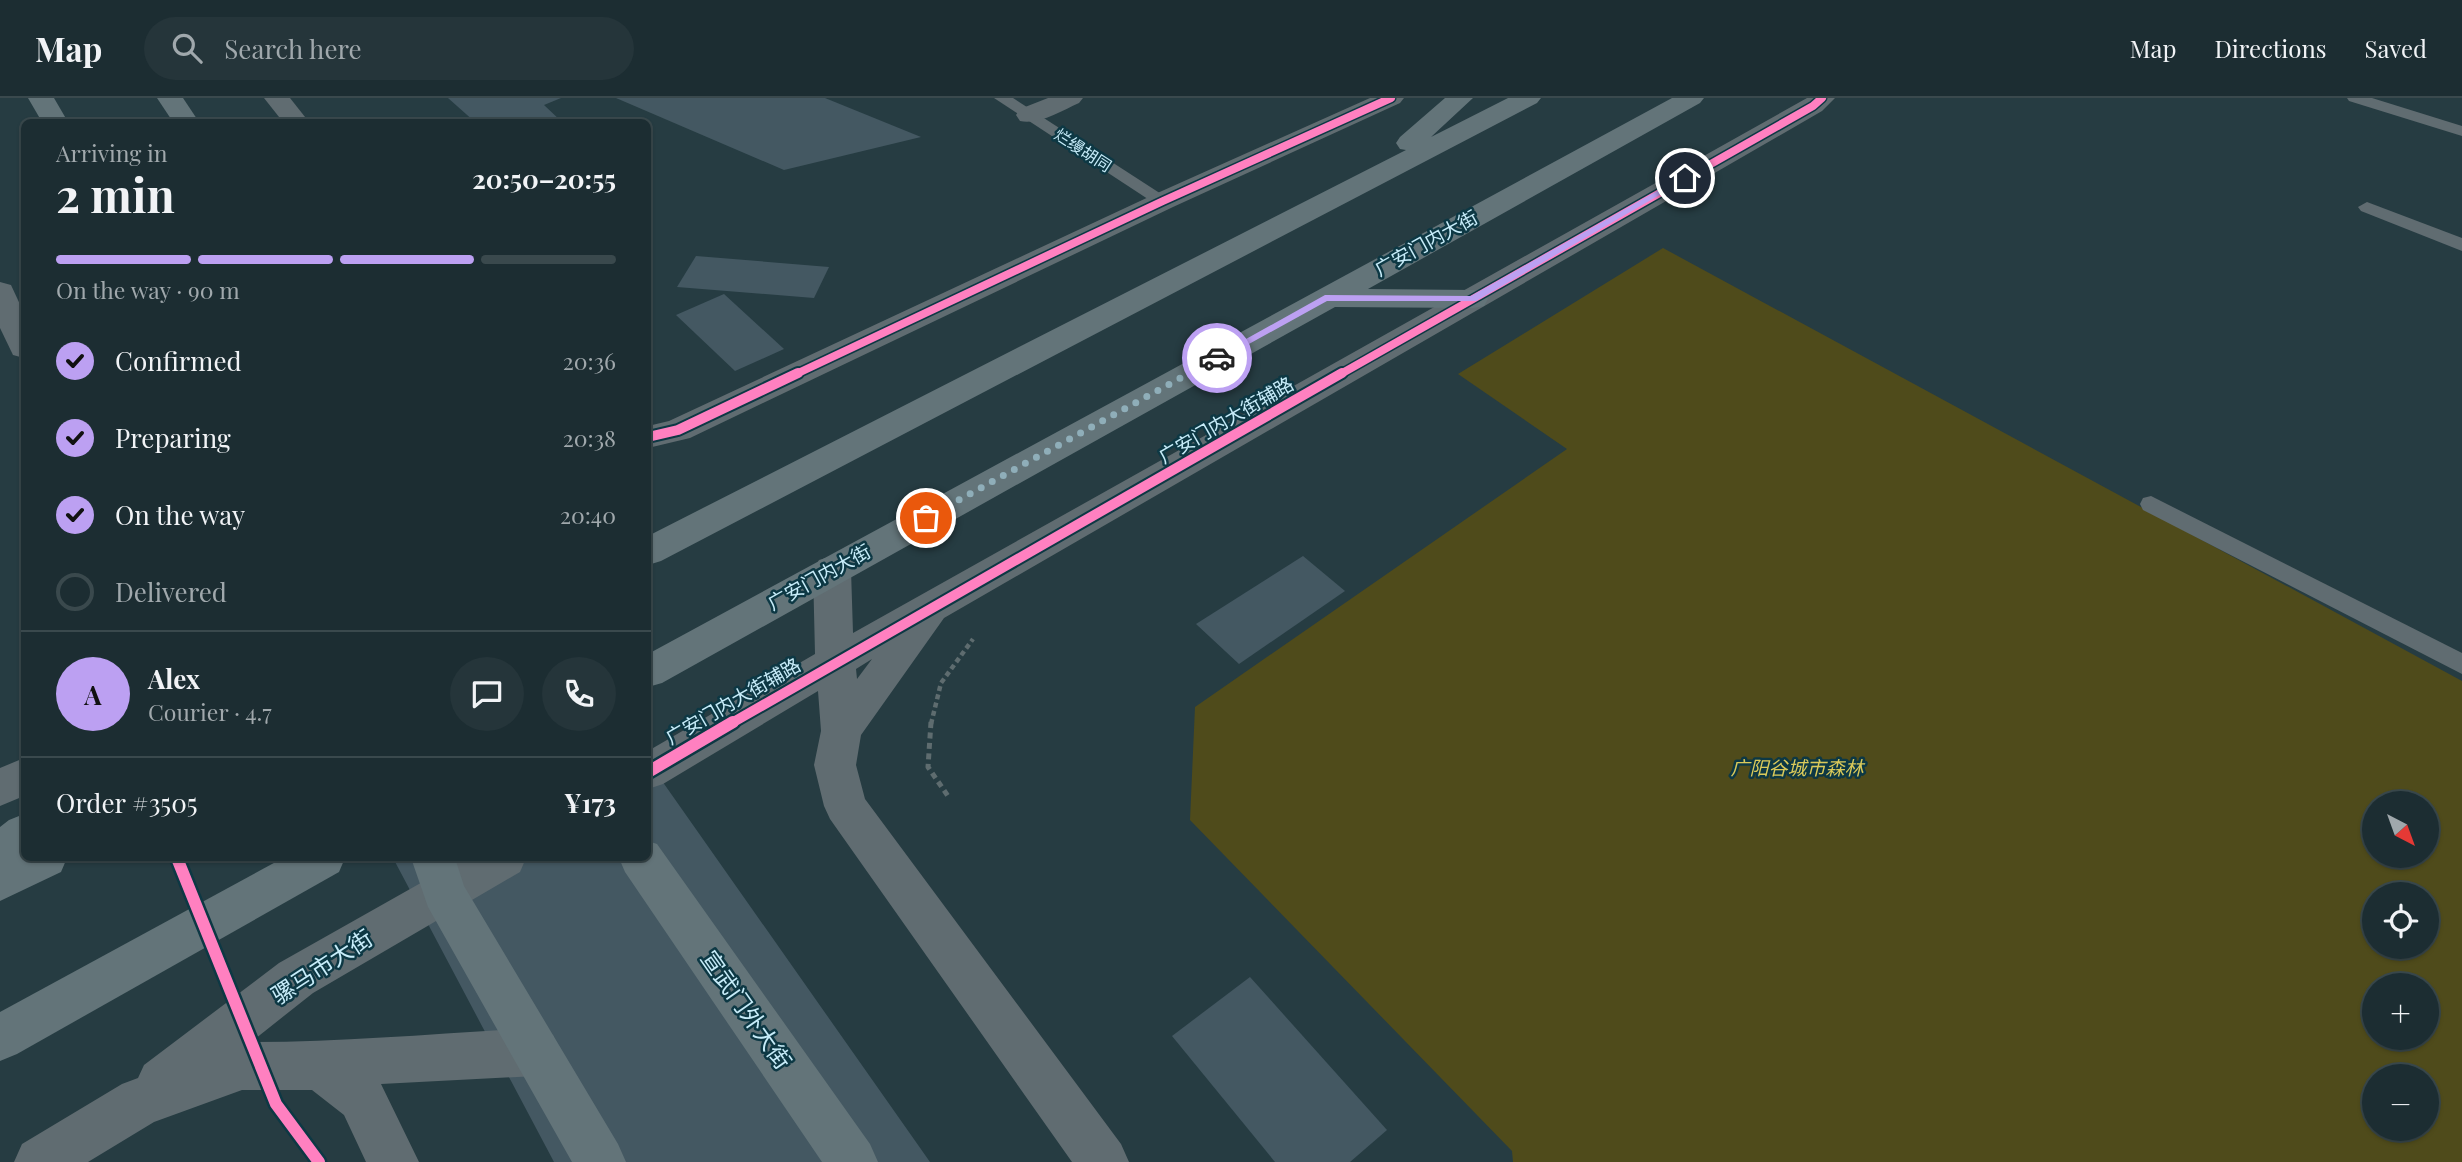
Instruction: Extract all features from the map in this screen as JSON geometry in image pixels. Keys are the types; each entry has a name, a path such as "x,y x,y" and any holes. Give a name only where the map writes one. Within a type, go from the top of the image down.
{"main road":[{"path":"41,98 53,119"},
{"path":"170,98 185,119"},
{"path":"1366,182 1460,98"},
{"path":"651,550 1528,98"},
{"name":"广安门内大街","path":"651,670 1691,98"},
{"path":"1325,298 1473,299"},
{"path":"0,854 21,835"},
{"path":"0,881 39,861"},
{"path":"0,1038 318,861"},
{"name":"宣武门外大街","path":"643,861 852,1162"},
{"path":"438,875 600,1162"}],"street":[{"path":"277,98 294,119"},
{"path":"1029,115 1070,98"},
{"path":"651,436 678,430 1163,201 1391,98"},
{"name":"广安门内大街辅路","path":"651,770 837,661 1813,106 1822,98"},
{"path":"0,291 21,341"},
{"path":"832,570 833,630 841,731 835,765 845,806 1103,1162"},
{"path":"841,731 932,607"},
{"path":"0,788 21,778"},
{"name":"骡马市大街","path":"140,1102 296,978 438,875 492,861"},
{"path":"40,1162 140,1102 242,1066 320,1066 391,1059 536,1052"},
{"path":"320,1066 362,1098 394,1162"}],"lane":[{"name":"烂缦胡同","path":"1002,98 1163,201"},
{"path":"2355,98 2462,131"},
{"path":"2367,207 2462,245"},
{"path":"2151,504 2462,663"}],"green space":[{"name":"广阳谷城市森林","path":"1663,248 2462,681 2462,1162 1513,1162 1512,1151 1190,820 1195,707 1567,449 1458,374"}],"building":[{"path":"448,98 561,98 544,105 559,119 472,119"},
{"path":"616,98 825,98 921,137 784,170"},
{"path":"696,256 829,267 814,298 677,287"},
{"path":"724,294 784,349 735,371 676,315"},
{"path":"1303,556 1345,591 1239,664 1196,624"},
{"path":"651,765 930,1162 554,1162 395,861 651,861"},
{"path":"1250,977 1387,1130 1350,1162 1275,1162 1172,1036"}],"cycle path":[{"path":"651,436 678,430 1163,201 1391,98"},
{"path":"651,770 850,653 1813,106 1822,98"},
{"path":"178,861 276,1104 319,1162"}],"way so far":[{"path":"926,518 1217,358"}],"route":[{"path":"1217,358 1325,298 1473,299 1685,178"}]}
